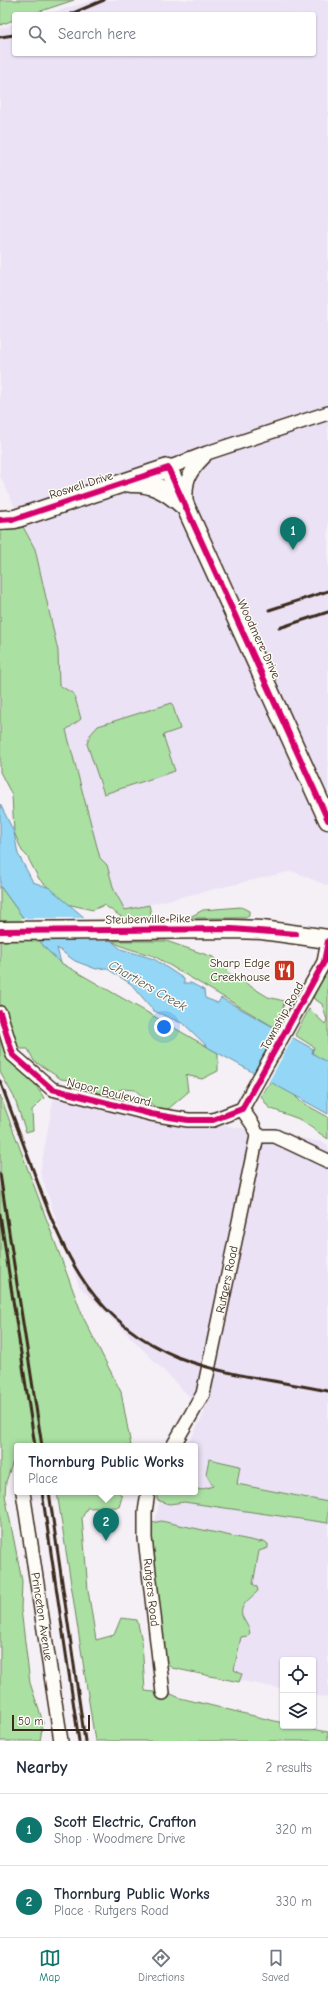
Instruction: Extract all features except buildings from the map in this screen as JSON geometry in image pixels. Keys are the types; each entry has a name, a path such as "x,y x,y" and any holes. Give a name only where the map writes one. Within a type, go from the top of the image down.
{"street":[{"name":"Roswell Drive","path":"0,520 15,518 120,484 207,453 328,413"},
{"path":"187,509 186,487 188,477 192,468 207,453"},
{"name":"Woodmere Drive","path":"168,468 328,820"},
{"path":"120,484 139,483 154,485 166,491 187,509"},
{"name":"Steubenville Pike","path":"0,931 232,929 296,934 328,940"},
{"name":"Township Road","path":"245,1104 324,962 328,940"},
{"name":"Napor Boulevard","path":"0,1013 13,1055 52,1089 151,1114 188,1120 213,1120 245,1104"},
{"path":"245,1104 257,1136 275,1136 328,1161"},
{"name":"Rutgers Road","path":"175,1443 203,1394 257,1136"},
{"name":"Princeton Avenue","path":"23,1495 61,1741"},
{"name":"Rutgers Road","path":"147,1495 144,1512 145,1538 163,1693"}],"shaded area":[{"path":"95,0 328,0 328,886 292,871 125,910 114,890 107,865 100,858 66,730 81,719 74,694 59,685 58,651 35,549 0,476 0,28 12,25 12,56 316,56 316,12 54,12"},
{"path":"54,1096 323,1142 328,1145 328,1698 316,1696 316,1657 280,1657 280,1688 227,1678 154,1525 161,1495 198,1495 198,1443 189,1443 205,1412 79,1286 40,1172"}],"green space":[{"path":"0,0 74,0 38,12 12,12 12,21 0,25"},
{"path":"20,521 35,549 58,651 59,685 74,694 81,719 66,730 100,858 107,865 114,890 125,910 149,905 152,918 123,918 104,905 93,910 67,904 39,879 27,856 22,851 14,832 12,795 0,772 0,531"},
{"path":"172,703 180,729 163,735 175,771 104,794 87,744 90,735 98,726"},
{"path":"0,886 45,948 61,963 218,1053 218,1071 202,1079 186,1075 188,1092 167,1110 160,1111 135,1090 122,1089 108,1094 91,1093 77,1081 61,1079 34,1061 28,1049 17,1049 10,1058 14,1065 33,1081 44,1098 32,1110 33,1130 26,1132 14,1097 0,1072"},
{"path":"241,907 249,911 249,916 245,918 188,918 203,910"},
{"path":"112,941 166,941 213,957 229,973 268,997 284,1001 283,1008 287,1016 279,1030 154,956 127,948"},
{"path":"328,971 328,1064 312,1053 314,1047 295,1035 309,1009 325,1024 327,1020 322,1004 313,998 320,981"},
{"path":"277,1078 301,1102 328,1117 328,1139 299,1119 269,1108 261,1096 266,1087"},
{"path":"0,1095 83,1317 121,1392 130,1443 14,1443 14,1458 6,1482 5,1495 22,1581 21,1609 30,1683 43,1722 40,1741 0,1741"},
{"path":"209,1459 240,1466 237,1484 328,1502 328,1523 184,1502 169,1504 157,1500 157,1495 198,1495 198,1489 200,1490 213,1486 206,1474"},
{"path":"57,1495 121,1495 122,1497 119,1507 87,1508 82,1518 88,1590 96,1640 114,1635 121,1618 137,1620 142,1641 145,1691 171,1694 180,1698 280,1722 280,1729 313,1729 328,1732 328,1741 95,1741"},
{"path":"161,1521 259,1542 264,1541 268,1544 268,1548 259,1551 253,1584 257,1587 258,1591 243,1606 242,1610 243,1618 250,1633 247,1636 241,1637 234,1670 242,1674 239,1682 172,1668 166,1663 150,1527 152,1523"}],"water":[{"name":"Chartiers Creek","path":"0,804 14,832 18,854 33,882 50,888 121,949 154,959 184,979 184,983 191,983 204,990 205,998 218,1003 221,998 313,1049 312,1053 328,1063 328,1114 209,1048 184,1024 154,1011 131,984 106,968 96,969 75,961 57,948 61,963 45,948 0,886"}],"pier":[{"path":"21,918 87,918 115,941 38,941"},
{"path":"280,1028 294,1036 268,1083 254,1075"}],"railway":[{"path":"76,12 104,0"},
{"path":"0,37 12,35"},
{"path":"269,610 328,591"},
{"path":"279,628 328,612"},
{"path":"0,1081 47,1208 59,1236 87,1285 104,1307 125,1326 150,1343 180,1358 235,1374 328,1391"},
{"path":"0,1174 42,1443"},
{"path":"0,1214 35,1443"},
{"path":"42,1495 79,1741"},
{"path":"49,1495 85,1741"}],"cycle path":[{"path":"0,520 15,519 168,468 328,820"},
{"path":"0,931 232,929 296,934"},
{"path":"0,1013 13,1055 52,1089 151,1114 188,1120 213,1120 242,1109 324,962 328,941"}],"place":[{"name":"Scott Electric, Crafton","path":"293,550"},
{"name":"Sharp Edge Creekhouse","path":"285,970"},
{"name":"Thornburg Public Works","path":"106,1541"}]}
